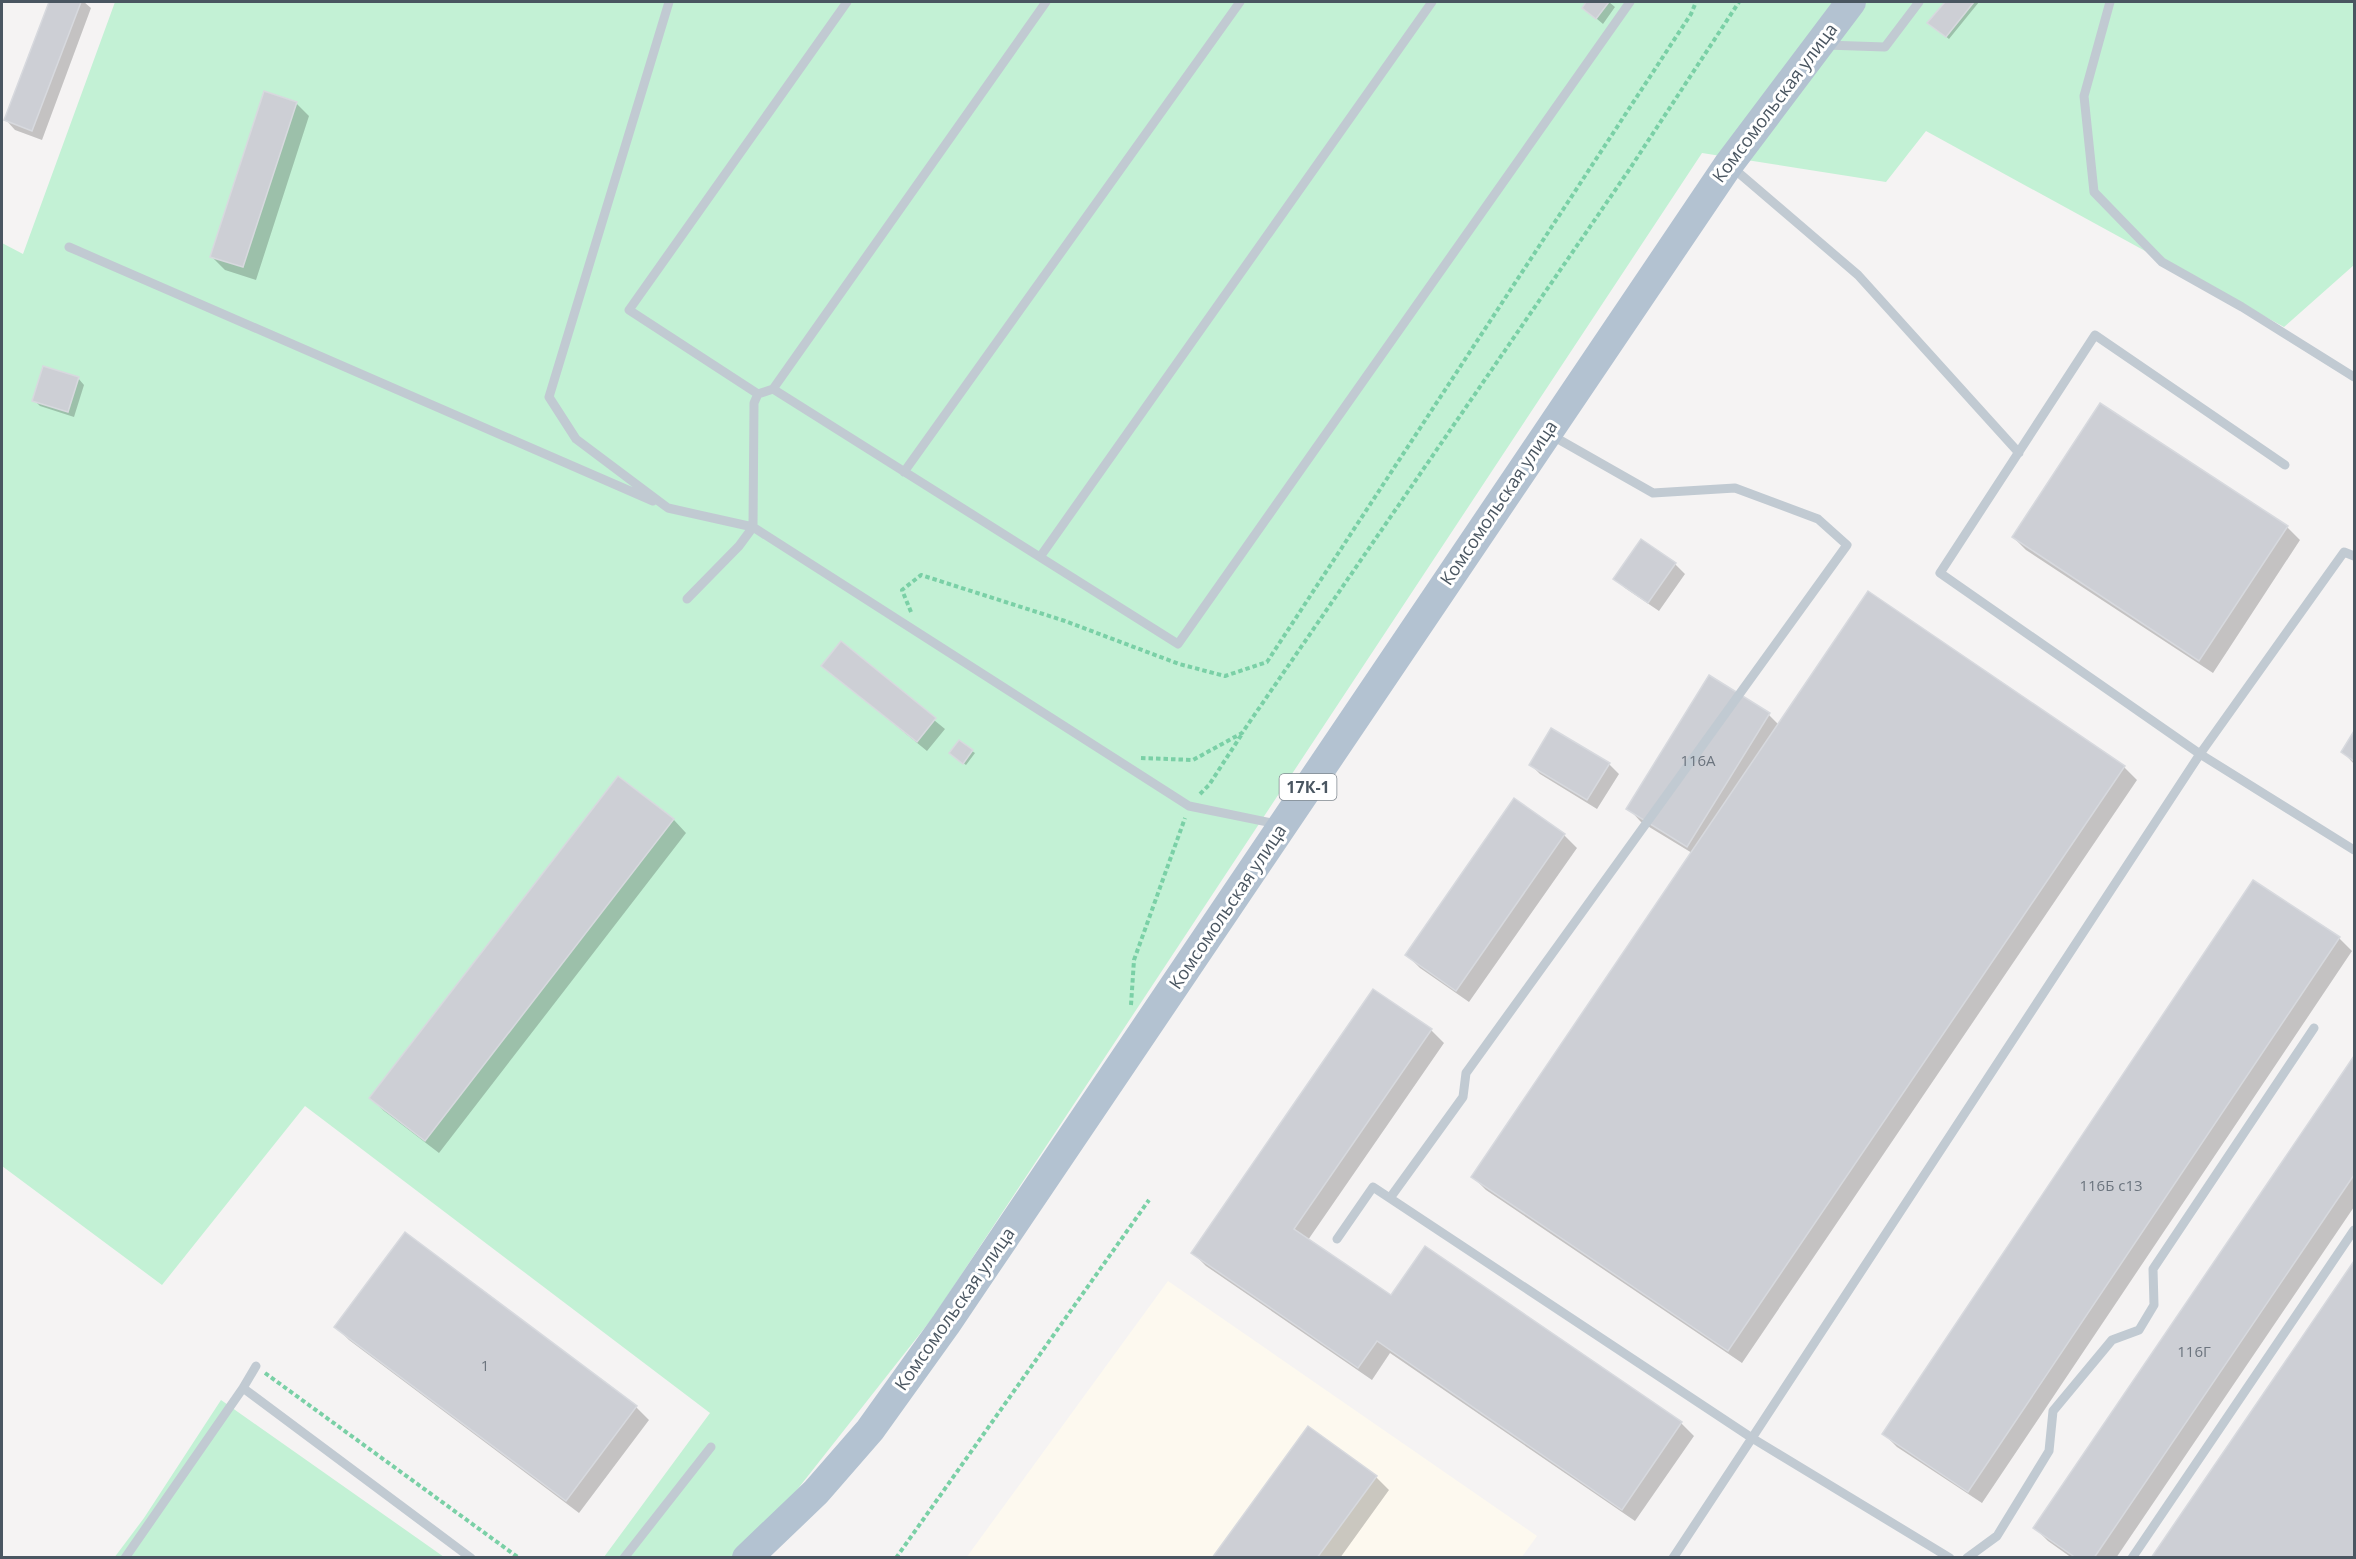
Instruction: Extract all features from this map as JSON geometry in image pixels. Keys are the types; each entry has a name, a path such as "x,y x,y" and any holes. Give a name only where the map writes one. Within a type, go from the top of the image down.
{"main road":[{"name":"Комсомольская улица","path":"755,1555 816,1492 870,1430 946,1324 1729,164 1851,2"}],"lane":[{"path":"669,2 549,397 576,440 669,508"},
{"path":"759,394 629,310 847,2"},
{"path":"687,599 739,546 753,527 754,403 759,394 773,389 1046,2"},
{"path":"904,472 1240,2"},
{"path":"1040,557 1432,2"},
{"path":"773,389 1178,644 1630,2"},
{"path":"1818,45 1885,47 1920,2"},
{"path":"2110,2 2084,96 2094,192 2162,262 2242,307 2355,377"},
{"path":"1729,164 1858,275 2019,453"},
{"path":"69,247 669,508 753,527 1189,806 1282,825"},
{"path":"2285,465 2095,335 1940,573 2200,754 2355,850"},
{"path":"1390,1198 1463,1097 1466,1073 1846,545 1818,519 1735,488 1653,493 1546,432"},
{"path":"1673,1557 2200,754 2344,552 2355,556"},
{"path":"1967,1557 1998,1536 2049,1450 2053,1411 2112,1340 2139,1330 2154,1305 2153,1269 2314,1028"},
{"path":"1337,1239 1373,1187 1752,1438 1950,1557"},
{"path":"2133,1557 2355,1230"},
{"path":"125,1557 256,1366"},
{"path":"243,1388 471,1557"},
{"path":"624,1557 711,1447"}],"path":[{"path":"913,617 902,590 921,575 1065,621 1179,664 1225,676 1267,662 1684,24 1696,2"},
{"path":"1131,1008 1134,960 1189,806 1209,786 1242,733 1629,170 1738,2"},
{"path":"1130,758 1193,760 1242,733"},
{"path":"896,1557 1149,1200"},
{"path":"256,1366 519,1557"}],"shaded area":[{"path":"1168,1281 1537,1536 1521,1558 966,1558"}],"green space":[{"path":"115,2 2354,2 2354,265 2284,327 1926,131 1886,182 1702,153 934,1316 774,1519 740,1557 604,1557 710,1413 305,1106 162,1285 2,1166 2,243 23,254"},
{"path":"221,1400 444,1557 114,1558 144,1518"}],"building":[{"path":"49,2 81,2 32,131 4,120"},
{"path":"1586,2 1609,2 1596,19 1582,8"},
{"path":"1945,2 1974,2 1946,37 1927,23"},
{"path":"264,91 297,102 243,267 210,257"},
{"path":"43,366 79,377 68,412 32,401"},
{"path":"2100,403 2288,526 2199,661 2012,537"},
{"path":"1641,539 1676,563 1648,603 1613,579"},
{"path":"1868,591 2125,766 1728,1351 1471,1177"},
{"path":"841,641 936,718 917,742 821,666"},
{"path":"1709,675 1770,713 1687,847 1626,809"},
{"path":"1551,728 1610,763 1587,800 1529,765"},
{"path":"2354,731 2354,761 2341,752"},
{"path":"959,740 973,750 963,764 949,753"},
{"path":"618,776 674,819 425,1141 369,1098"},
{"path":"1514,798 1565,834 1456,991 1405,955"},
{"path":"2253,880 2340,937 1968,1492 1882,1434"},
{"path":"1373,989 1432,1029 1294,1229 1391,1295 1425,1246 1682,1422 1622,1510 1377,1341 1358,1368 1191,1253"},
{"path":"2354,1056 2354,1175 2094,1558 2076,1558 2033,1528"},
{"path":"405,1232 637,1406 566,1501 334,1327"},
{"path":"2354,1261 2354,1558 2151,1558"},
{"path":"1308,1426 1377,1476 1317,1558 1212,1558"}]}
